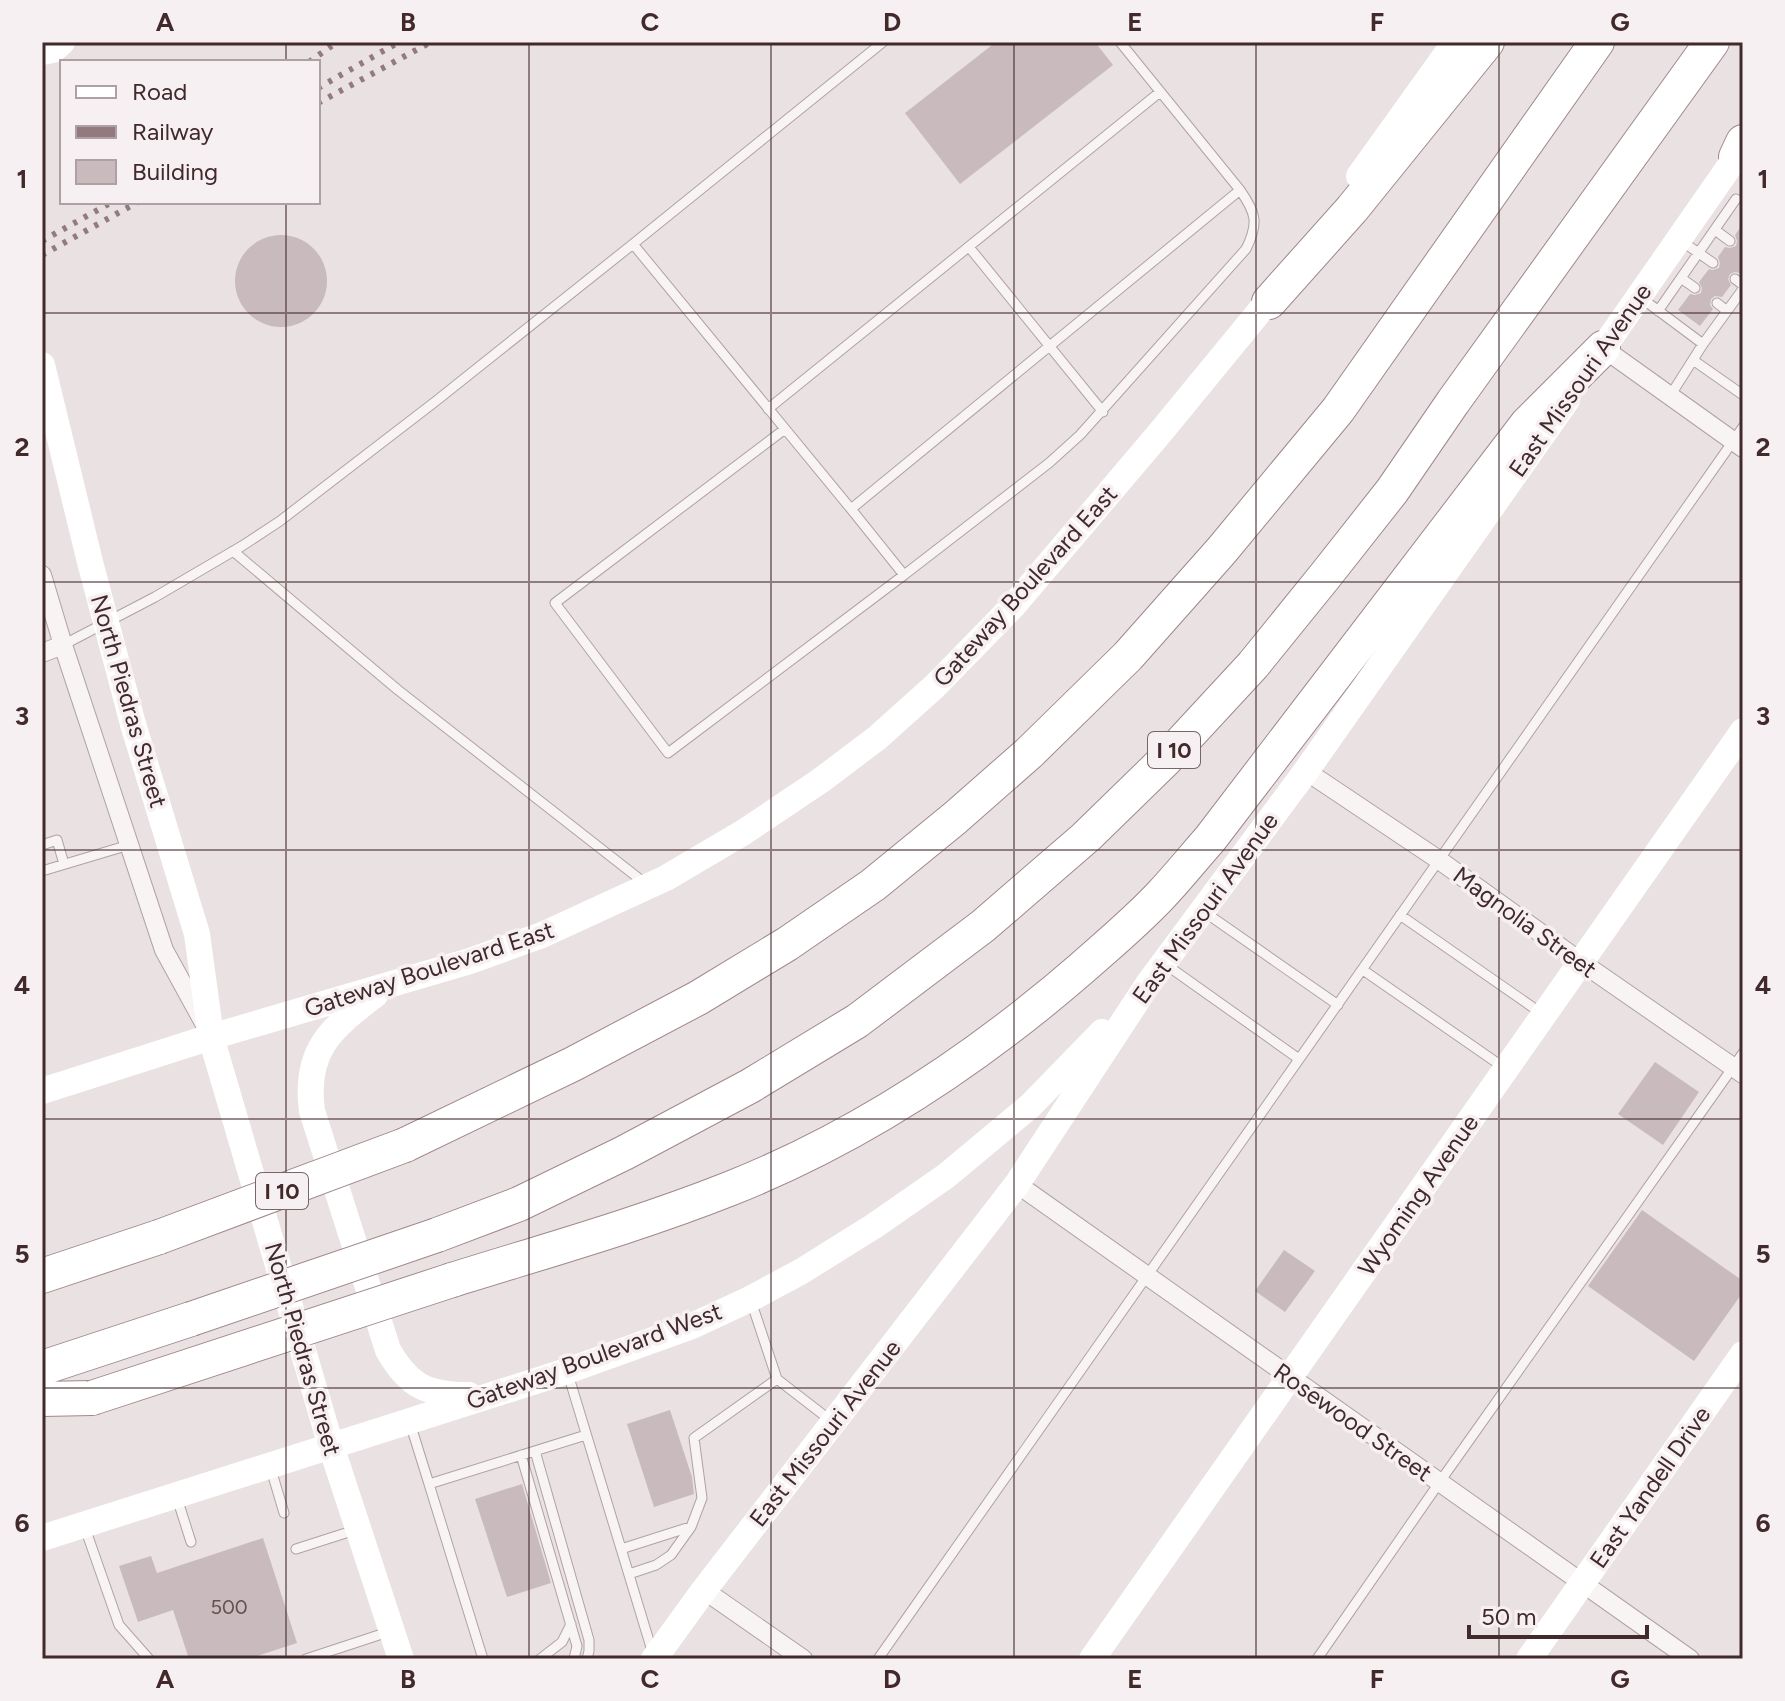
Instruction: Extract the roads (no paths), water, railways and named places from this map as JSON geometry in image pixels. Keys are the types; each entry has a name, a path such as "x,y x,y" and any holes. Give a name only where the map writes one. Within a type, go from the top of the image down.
{"highway":[{"path":"1269,302 1352,209 1487,42"},
{"name":"I 10","path":"42,1276 159,1237 405,1145 573,1064 698,998 787,944 873,885 1029,753 1128,656 1222,550 1338,410 1597,42"},
{"name":"I 10","path":"42,1368 437,1235 519,1204 624,1153 804,1054 857,1021 983,926 1086,837 1166,759 1253,665 1392,491 1712,42"},
{"path":"42,1399 92,1398 637,1223 777,1168 864,1124 928,1085 1041,1004 1162,895 1363,641 1527,424 1603,348"}],"main road":[{"path":"46,42 42,51 53,50 62,42"},
{"name":"Gateway Boulevard East","path":"42,1091 211,1037 470,961 542,935 648,886 744,832 820,781 877,738 935,686 1013,606 1269,302 1455,42"},
{"name":"East Missouri Avenue","path":"654,1659 1017,1184 1156,974 1306,771 1603,348 1648,304 1734,177"},
{"name":"North Piedras Street","path":"42,365 133,724 197,934 211,1037 331,1446 401,1659"},
{"name":"Wyoming Avenue","path":"1092,1659 1743,731"},
{"name":"Gateway Boulevard West","path":"42,1538 567,1371 692,1326 750,1299 874,1226 946,1176 1030,1106 1156,974"},
{"path":"388,986 332,1031 319,1049 310,1079 312,1111 388,1350 398,1367 407,1378 445,1395 486,1396"},
{"name":"East Yandell Drive","path":"1529,1659 1743,1354"}],"street":[{"path":"1603,348 1670,396 1740,438"},
{"name":"North Piedras Street","path":"42,575 164,950 211,1037"},
{"path":"42,653 63,645"},
{"name":"Magnolia Street","path":"1306,771 1439,860 1581,962 1740,1065"},
{"name":"Rosewood Street","path":"1017,1184 1690,1659"},
{"path":"704,1590 803,1659"}],"lane":[{"path":"63,645 127,614 280,521 633,244 883,42"},
{"path":"785,429 555,603 668,753 1049,463 1103,412 1246,249 1253,235 1255,219 1251,206 1120,42"},
{"path":"768,409 1160,92"},
{"path":"1703,344 1648,304 1681,278 1688,246 1715,230 1734,177"},
{"path":"851,509 1240,190"},
{"path":"1715,230 1730,241"},
{"path":"633,244 904,575"},
{"path":"1688,246 1713,263"},
{"path":"969,247 1103,412"},
{"path":"1681,278 1695,288"},
{"path":"1670,396 1727,311 1740,284"},
{"path":"1717,303 1727,311"},
{"path":"1693,360 1743,395"},
{"path":"878,1659 1400,915 1740,438"},
{"path":"233,551 398,690 648,886"},
{"path":"42,845 57,840 64,864"},
{"path":"42,871 129,845"},
{"path":"1202,911 1338,1005"},
{"path":"1400,915 1544,1014"},
{"path":"1363,970 1506,1069"},
{"path":"1156,974 1299,1059"},
{"path":"1317,1659 1439,1483 1740,1065"},
{"path":"750,1299 777,1379 833,1422"},
{"path":"567,1371 654,1659"},
{"path":"629,1574 656,1565 671,1555 691,1527 702,1498 694,1438 777,1379"},
{"path":"409,1421 483,1659"},
{"path":"429,1484 586,1435"},
{"path":"535,1451 589,1640 587,1659"},
{"path":"521,1455 577,1646 574,1659"},
{"path":"269,1465 284,1513"},
{"path":"176,1495 191,1542"},
{"path":"85,1525 119,1625 149,1659"},
{"path":"621,1549 691,1527"},
{"path":"296,1549 358,1529"},
{"path":"540,1659 562,1642 571,1624"},
{"path":"306,1659 391,1631"}],"railway":[{"path":"312,60 337,42"},
{"path":"320,87 399,42"},
{"path":"320,102 431,42"},
{"path":"42,241 108,204"},
{"path":"42,255 134,204"}]}
